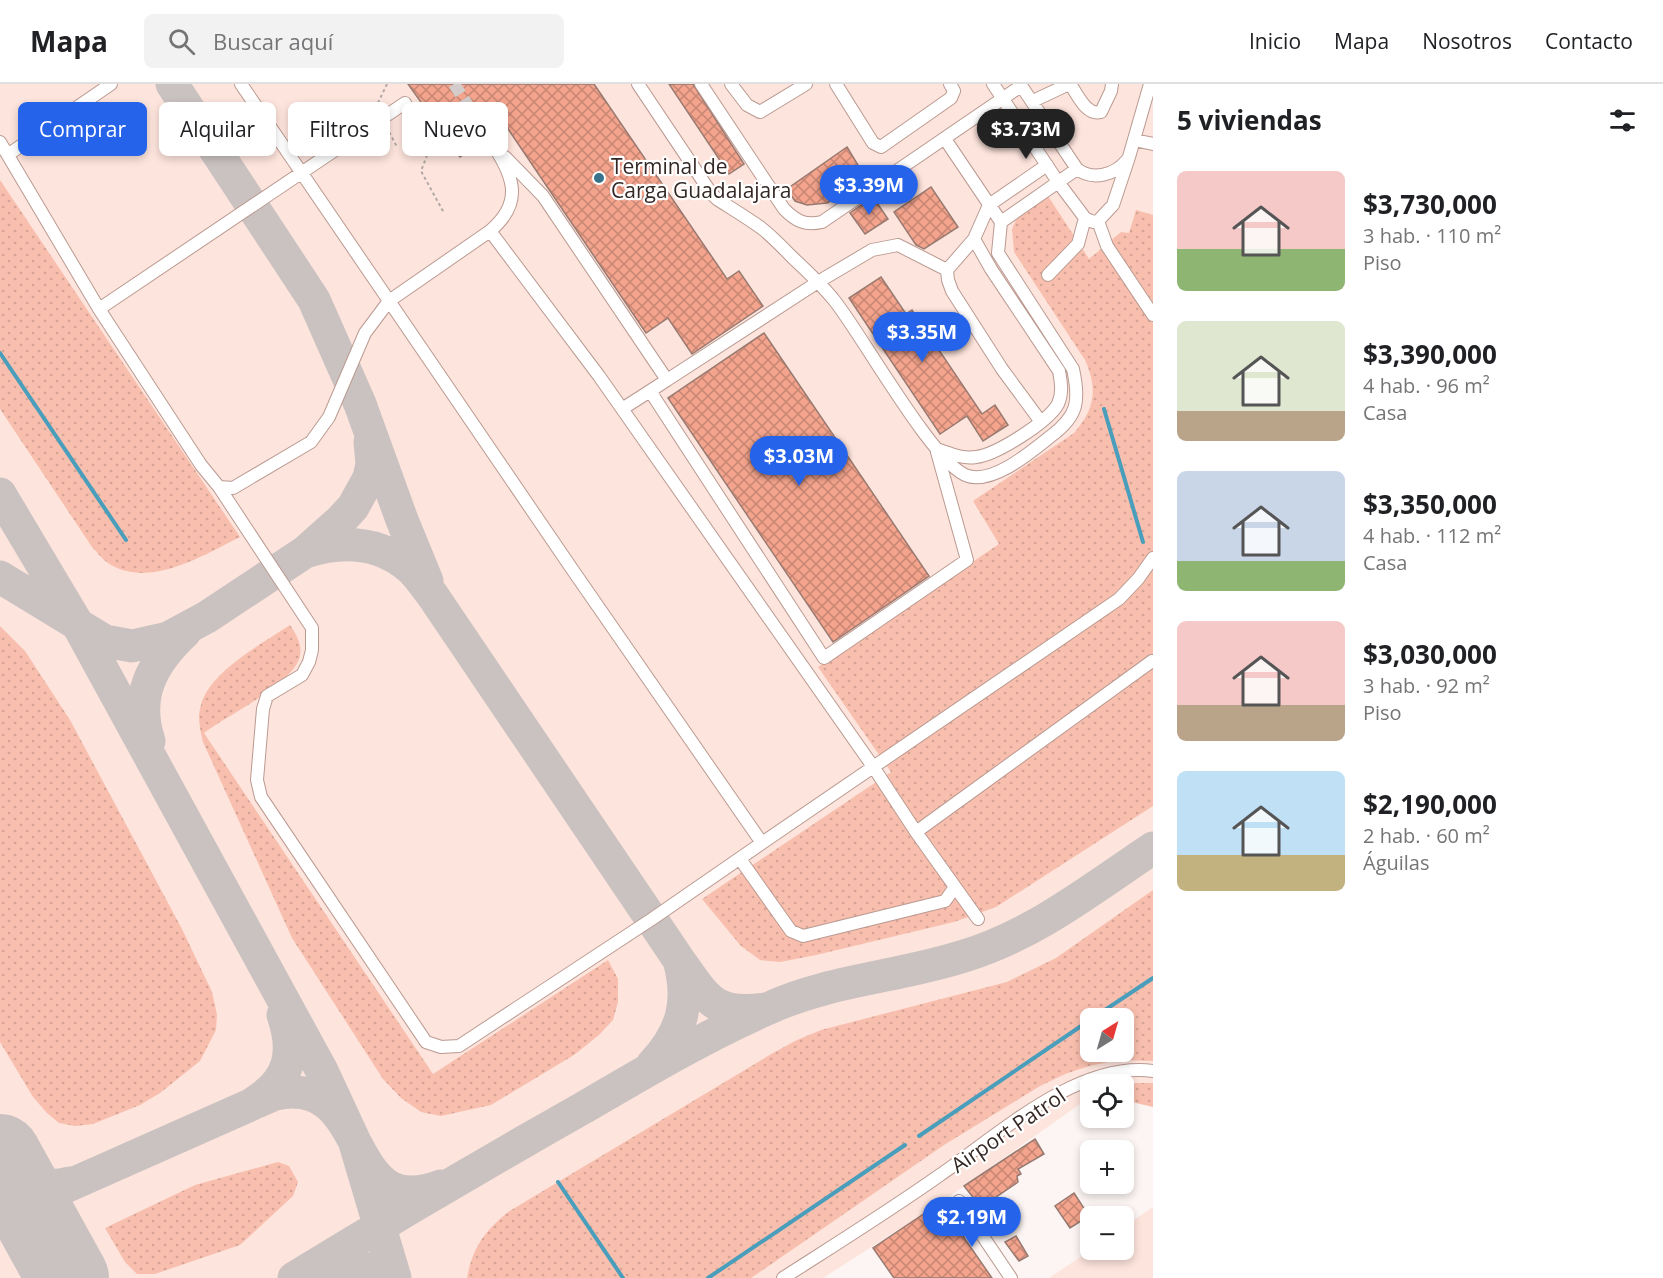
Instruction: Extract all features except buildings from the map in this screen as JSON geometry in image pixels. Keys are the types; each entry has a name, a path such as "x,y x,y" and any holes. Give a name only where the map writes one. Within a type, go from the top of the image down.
{"street":[{"path":"9,154 111,84"},
{"path":"241,84 762,843"},
{"path":"638,84 717,200 759,226 818,282 835,300 935,448 957,471 969,477 981,477 994,474 1028,454 1065,426 1076,408 1078,389 1073,369 998,253 1001,222 945,139"},
{"path":"701,84 784,208 798,221 809,225 822,222 1021,85 1077,169 1082,173 1100,176 1112,173 1129,157"},
{"path":"731,84 747,105 760,112 806,84"},
{"path":"836,84 873,143 880,147 951,98 954,91 950,84"},
{"path":"983,84 1002,98"},
{"path":"993,84 1058,182 1092,220 1153,315"},
{"path":"1033,101 1070,84 1090,112 1101,112 1112,91 1112,84"},
{"path":"1048,275 1078,244 1092,220 1113,205 1150,84"},
{"path":"99,309 301,171 402,106"},
{"path":"219,487 233,488 310,442 329,417 365,333 389,301 490,231 506,215 513,196 512,184 504,162 489,138 543,196 667,380"},
{"path":"1134,140 1153,144"},
{"path":"0,142 99,309 312,628 312,650 309,663 302,675 267,696 263,709 257,780 261,796 426,1042 441,1047 459,1046 740,859 1119,599 1138,579 1153,558"},
{"path":"1041,422 1002,369 952,291 947,270 974,239 989,205 1047,165"},
{"path":"1001,222 1077,169"},
{"path":"490,231 622,409 978,919"},
{"path":"935,448 958,457 975,458 987,455 1041,422 1057,404 1062,388 1059,371 974,239"},
{"path":"622,409 818,282 872,250 898,245 947,270"},
{"path":"650,392 824,658 967,560 935,448"},
{"path":"916,832 1152,661"},
{"path":"740,859 791,932 803,936 945,901 955,887"},
{"name":"Airport Patrol","path":"783,1278 940,1176 1051,1098 1080,1083 1112,1074 1153,1071"},
{"path":"959,1201 1011,1278"}],"path":[{"path":"387,84 376,107 397,147"},
{"path":"427,156 421,171 444,213"}],"shaded area":[{"path":"0,84 1153,84 1153,1107 1134,1102 1134,1074 1080,1074 1080,1104 940,1203 823,1278 0,1278"},
{"path":"0,180 240,537 176,567 140,573 124,570 108,563 92,547 0,409"},
{"path":"1048,196 1089,259 1121,232 1129,233 1136,210 1153,215 1153,806 996,907 954,922 816,955 780,962 760,960 741,946 702,899 891,772 818,667 999,544 973,501 1074,433 1090,407 1092,380 1085,360 1014,252 1012,229 1016,220 1022,213"},
{"path":"290,625 300,647 296,665 274,687 204,733 433,1074 608,960 618,979 618,1002 613,1020 599,1035 574,1055 491,1105 441,1116 421,1112 401,1098 383,1079 292,938 203,742 199,714 206,693 214,681 238,659"},
{"path":"0,626 25,651 70,720 182,929 212,992 217,1015 216,1030 200,1061 160,1093 140,1105 93,1124 75,1126 59,1123 47,1113 33,1097 0,1042"},
{"path":"1153,890 1153,1061 1134,1060 1134,1008 1080,1008 1080,1062 1108,1062 1065,1074 1040,1086 944,1145 751,1278 467,1278 476,1249 492,1226 508,1212 773,1053 821,1030 1007,982 1056,958"},
{"path":"1134,1083 1153,1083 1153,1107 1134,1102"},
{"path":"278,1162 289,1166 298,1182 293,1196 240,1245 155,1274 137,1274 125,1262 105,1228 195,1185"},
{"path":"1153,1207 1153,1278 1049,1278 1080,1257 1080,1260 1134,1260 1134,1220"}],"waterway":[{"path":"0,353 126,540"},
{"path":"1104,409 1143,542"},
{"path":"1108,1008 1153,978"},
{"path":"919,1136 1080,1027"},
{"path":"708,1278 905,1145"},
{"path":"558,1182 623,1278"}],"taxiway":[{"path":"172,84 314,300 360,404 427,581"},
{"path":"0,577 105,641 132,646 168,638 207,617 305,552 341,520 353,507 369,478 372,464 370,442"},
{"path":"0,494 78,625 322,1071 354,1140 395,1278"},
{"path":"305,552 332,546 359,545 397,558 416,574 679,960"},
{"path":"149,741 144,709 149,681 163,656 185,632"},
{"path":"294,1278 696,1043 767,1009 815,991 939,963 990,947 1039,923 1153,848"},
{"path":"652,1065 671,1041 681,1017 684,990 679,960 713,1002 734,1010 765,1009"},
{"path":"255,1102 276,1084 287,1064 289,1042 283,1015"},
{"path":"27,1204 275,1094 306,1093 328,1105 344,1124 370,1168 386,1185 409,1192 441,1186"},
{"path":"0,1150 21,1175 37,1184 70,1183"},
{"path":"59,1261 74,1278"},
{"path":"315,1268 332,1264 359,1266 382,1278"}],"runway":[{"path":"0,1155 68,1278"}],"tunnel":[{"path":"454,84 466,102"}],"place":[{"name":"Terminal de Carga Guadalajara","path":"599,178"}]}
